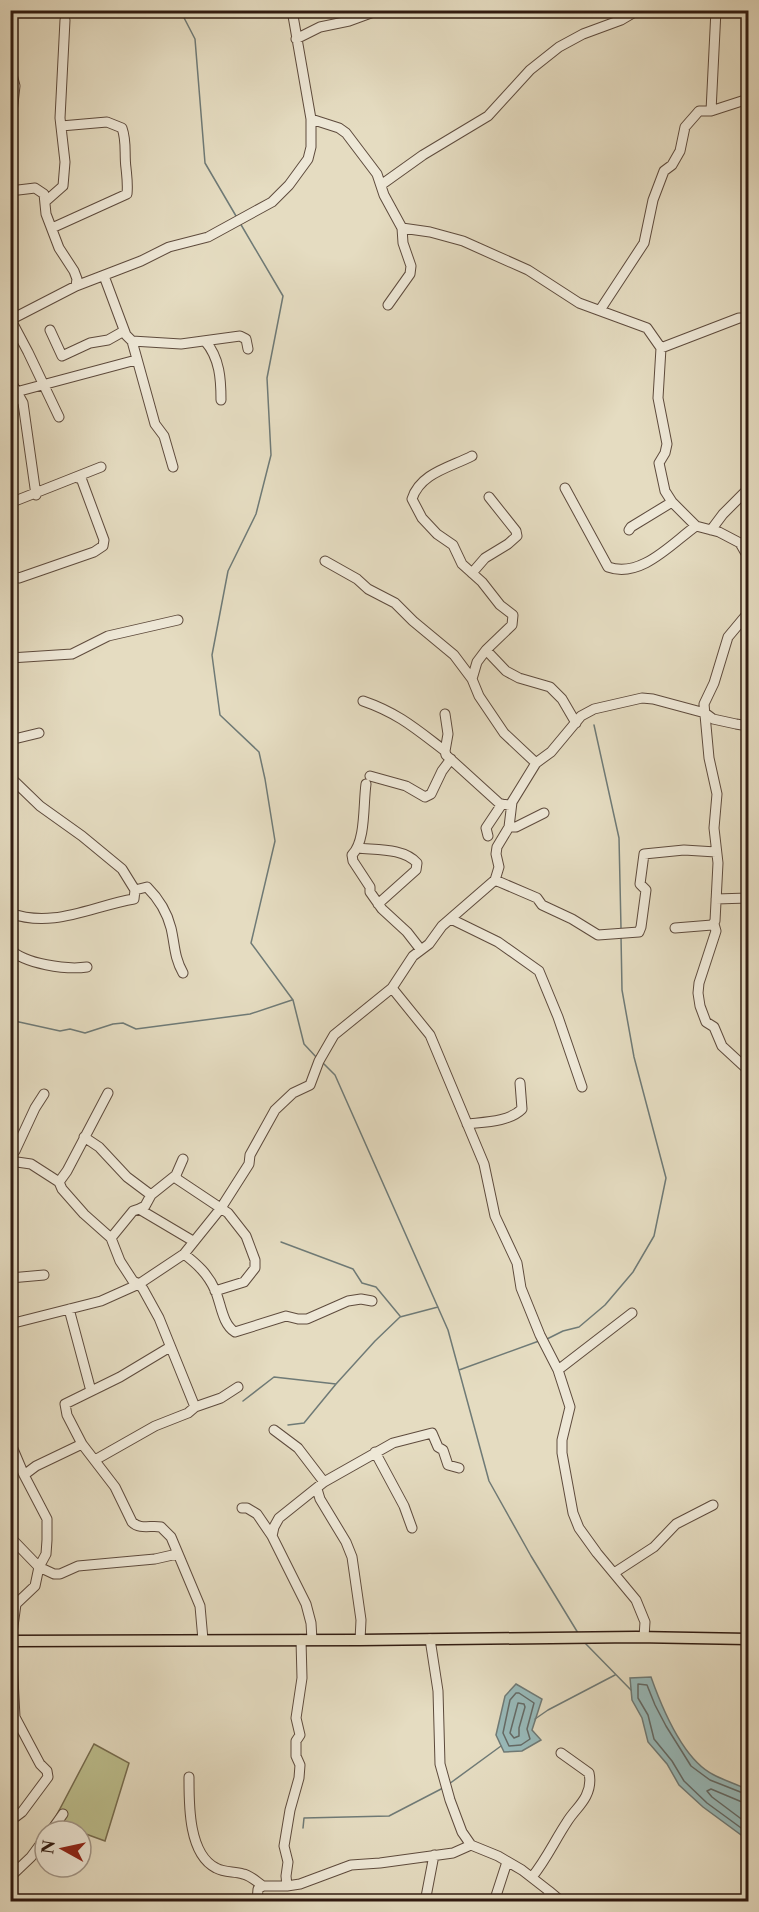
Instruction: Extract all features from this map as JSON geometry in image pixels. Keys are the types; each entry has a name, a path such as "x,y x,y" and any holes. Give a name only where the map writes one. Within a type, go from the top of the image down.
{"main road":[{"path":"11,1641 644,1637 748,1639"}],"street":[{"path":"58,417 11,320 76,286 169,247 208,237 272,202 289,185 308,159 311,147 311,119 291,10"},
{"path":"296,39 320,27 349,21 379,10"},
{"path":"381,185 423,155 488,116 530,70 559,47 583,34 621,20 638,10"},
{"path":"711,111 716,10"},
{"path":"46,201 63,186 61,126 65,20"},
{"path":"10,67 15,86 10,130"},
{"path":"600,309 644,243 653,200 664,171 672,165 680,151 685,127 699,111 711,111 748,99"},
{"path":"311,119 339,128 346,133 377,174 384,195 402,228 403,243 411,266 410,274 388,305"},
{"path":"52,228 127,194 129,182 126,170 126,138 122,128 107,122 61,126"},
{"path":"10,140 10,160"},
{"path":"10,191 35,188 44,194 46,214 59,248 77,279 76,286"},
{"path":"402,228 430,232 463,241 528,270 579,303 647,328 662,348 658,398 667,444 659,463 665,491 672,502 696,526 740,543 748,557"},
{"path":"104,276 124,331 132,341 155,424 164,436 173,467"},
{"path":"662,348 739,318 748,318"},
{"path":"50,330 62,356 90,343 108,340 124,331"},
{"path":"132,341 181,344 243,336 248,349"},
{"path":"205,342 214,354 221,379 221,400"},
{"path":"16,392 136,360"},
{"path":"10,380 23,403 36,495"},
{"path":"472,456 434,473 415,491 412,499 422,518 437,534 453,545 462,564 513,615 512,625 477,662 472,679"},
{"path":"10,503 36,495 78,478 88,471 100,468"},
{"path":"10,576 19,578 94,552 103,546 104,540 86,487 81,478 78,478"},
{"path":"566,488 608,567 617,570 630,571 643,564 696,526"},
{"path":"711,530 723,514 748,489"},
{"path":"472,573 485,558 517,536 516,531 489,497"},
{"path":"629,530 672,502"},
{"path":"325,561 357,579 368,589 395,603 412,621 454,656 472,679 479,696 504,733 536,763"},
{"path":"748,613 728,636 714,683 704,704 709,758 717,794 714,828 716,852 714,924 716,931 699,983 700,1006 706,1022 714,1027 722,1046 748,1070"},
{"path":"10,658 72,654 108,636 178,620"},
{"path":"486,650 523,680 543,683 550,687 562,699 576,723"},
{"path":"488,836 486,828 507,805 536,763 550,752 581,716 594,709 642,698 653,699 705,713 713,718 748,726"},
{"path":"10,1324 101,1301 139,1284 184,1254 221,1208 249,1164 250,1155 275,1110 293,1093 310,1085 319,1061 334,1035 392,988 413,956 495,880 499,867 496,854 509,827 507,805 403,718 363,701"},
{"path":"421,950 407,932 378,904 364,876 353,861 352,855 361,839 368,780 406,786 424,797 431,794 448,755 445,714"},
{"path":"10,740 39,733"},
{"path":"10,777 40,806 122,869 135,890 134,898 76,915 28,919 10,913"},
{"path":"509,827 516,827 544,813"},
{"path":"358,848 398,853 417,863 416,870 378,904"},
{"path":"495,880 537,898 542,905 572,919 598,935 639,932 646,900 646,890 641,885 640,879 644,854 684,850 716,852"},
{"path":"135,890 147,887 157,897 171,927 175,959 183,973"},
{"path":"716,898 748,898"},
{"path":"451,919 498,942 539,971 558,1017 582,1087"},
{"path":"675,928 714,924"},
{"path":"10,949 16,955 38,963 77,969 87,968"},
{"path":"392,988 430,1035 483,1164 495,1216 517,1263 521,1287 540,1335 558,1370 570,1407 562,1440 562,1453 573,1513 579,1528 597,1553 636,1600 645,1622 644,1637"},
{"path":"467,1124 499,1120 519,1113 522,1109 520,1083"},
{"path":"60,1182 108,1093"},
{"path":"15,1152 44,1094"},
{"path":"84,1137 99,1147 127,1177 151,1195"},
{"path":"10,1142 15,1152 60,1182 62,1189 84,1214 111,1238 120,1261 133,1281 139,1284 159,1317 195,1407"},
{"path":"111,1238 133,1211 145,1206 151,1195 176,1175 183,1159"},
{"path":"10,1161 31,1164"},
{"path":"176,1175 182,1183 228,1213 246,1236 255,1260 255,1268 244,1282 215,1291"},
{"path":"139,1209 193,1241"},
{"path":"184,1254 203,1270 215,1291 231,1330 235,1332 286,1316 307,1319 348,1301 361,1299 372,1301"},
{"path":"10,1278 44,1275"},
{"path":"69,1309 91,1391"},
{"path":"558,1370 632,1313"},
{"path":"170,1347 120,1377 67,1402 65,1407 89,1456 95,1460 115,1487 135,1526 154,1525 166,1530 171,1537 200,1606 203,1640"},
{"path":"95,1460 148,1430 188,1413 195,1407 221,1398 238,1387"},
{"path":"274,1430 298,1448 321,1486 320,1499 346,1542 352,1557 361,1620 360,1640"},
{"path":"272,1536 279,1518 321,1486 393,1443 432,1433 438,1447 443,1450 448,1465 459,1468"},
{"path":"10,1442 47,1519 46,1554 39,1567 34,1586 14,1604 11,1641 12,1724 47,1771 48,1777 21,1812 10,1821"},
{"path":"24,1475 36,1466 82,1444"},
{"path":"375,1452 404,1506 412,1528"},
{"path":"614,1573 654,1547 676,1524 713,1505"},
{"path":"242,1508 247,1508 257,1514 272,1536 306,1604 311,1623 296,1718 300,1735 296,1741 296,1756 300,1765 284,1846 288,1862 287,1886"},
{"path":"10,1537 39,1567 54,1574 60,1574 78,1566 155,1559 177,1554"},
{"path":"430,1639 438,1692 440,1764 462,1832 471,1845 507,1862 531,1877 562,1902"},
{"path":"531,1877 568,1820 581,1806 588,1794 591,1782 589,1773 561,1753"},
{"path":"189,1777 189,1818 199,1849 214,1868 229,1873 245,1874 263,1886"},
{"path":"59,1819 63,1814"},
{"path":"257,1902 258,1889 263,1886 300,1884 351,1865 453,1853 471,1845"},
{"path":"10,1877 33,1854"},
{"path":"426,1902 434,1855"},
{"path":"494,1902 507,1862"},
{"path":"548,1902 549,1891"}],"green space":[{"path":"94,1744 129,1763 105,1841 93,1837 93,1819 55,1819"}],"water":[{"path":"651,1677 675,1732 693,1758 714,1775 748,1790 748,1840 703,1807 679,1785 667,1764 648,1742 642,1718 632,1700 630,1678"},
{"path":"516,1684 542,1699 532,1730 541,1740 522,1751 504,1752 496,1735 505,1696"}],"waterway":[{"path":"180,10 195,39 205,163 236,216"},
{"path":"240,223 283,296 267,378 271,455 256,514 228,571 212,655 220,715 259,752 275,841 251,943 293,1000 304,1044 317,1058"},
{"path":"594,725 619,838 621,928"},
{"path":"547,1339 563,1331 579,1327 605,1305 633,1272 654,1236 666,1178 634,1057 622,990 621,936"},
{"path":"10,1020 60,1031 70,1029 85,1033 113,1024 123,1023 136,1029 250,1014 292,1000"},
{"path":"323,1063 335,1075 448,1330 489,1481 578,1633"},
{"path":"281,1242 353,1269 362,1283 376,1287 400,1316"},
{"path":"243,1401 274,1377 336,1384 400,1317 438,1307"},
{"path":"459,1370 539,1341"},
{"path":"288,1425 304,1423 336,1384"},
{"path":"584,1642 631,1690"},
{"path":"535,1719 615,1675"},
{"path":"449,1784 501,1746"},
{"path":"303,1828 304,1818 389,1816 443,1788"}]}
